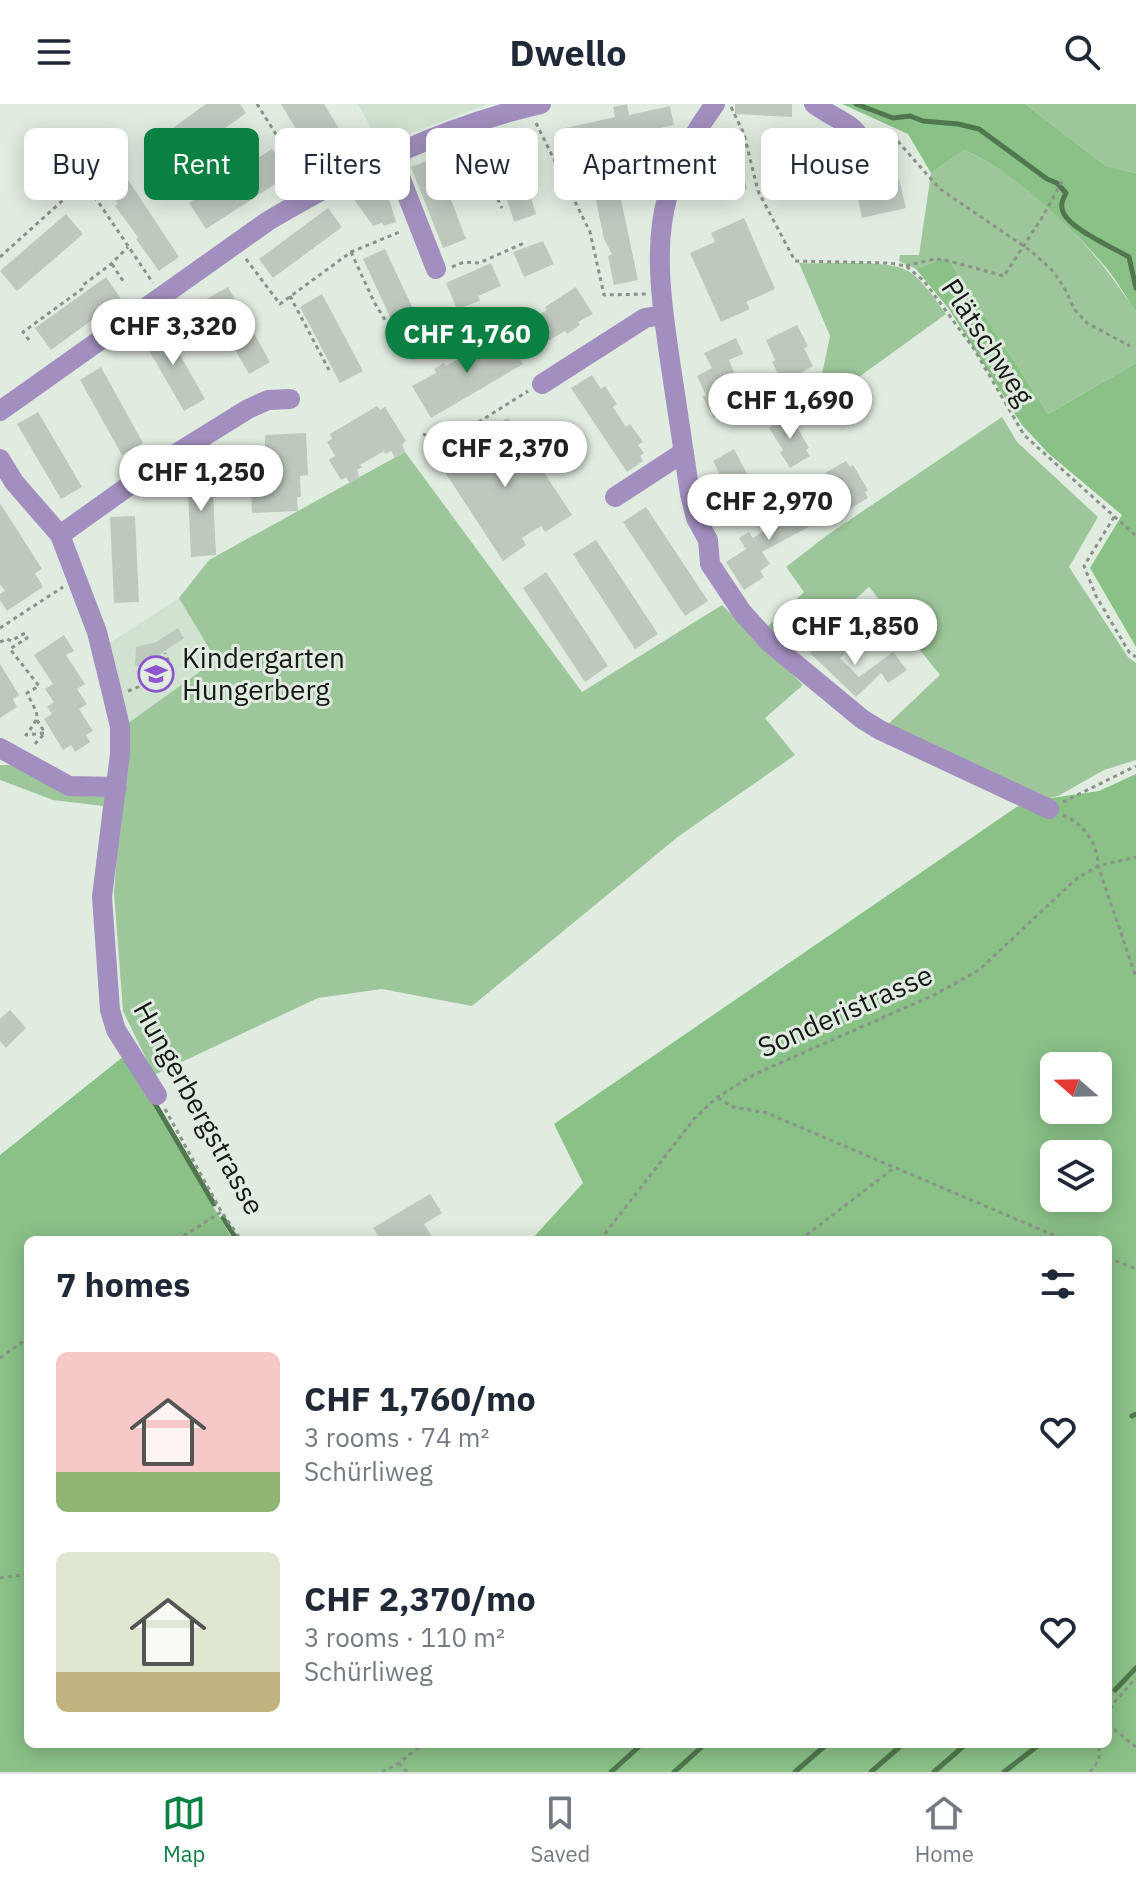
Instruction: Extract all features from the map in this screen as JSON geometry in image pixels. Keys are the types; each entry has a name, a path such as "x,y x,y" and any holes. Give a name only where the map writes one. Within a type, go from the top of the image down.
{"street":[{"path":"715,104 680,163 664,209 658,248 663,315 684,452 696,518 708,540 710,564 742,612 769,642 862,719 916,748 1049,809"},
{"path":"814,104 856,128"},
{"path":"410,147 469,125 535,108"},
{"path":"410,198 441,270"},
{"path":"0,411 268,221 307,200"},
{"path":"542,384 645,318 663,315"},
{"path":"60,535 161,463 248,409 268,400 290,399"},
{"path":"615,497 684,452"},
{"name":"Hungerbergstrasse","path":"0,459 14,482 60,535 97,632 120,727 117,787 102,897 110,1010 116,1030 157,1095"},
{"path":"0,748 69,786 117,787"}],"path":[{"path":"257,104 275,132"},
{"name":"Plätschweg","path":"729,104 744,134 758,191 795,261 906,266 924,281 974,349 1024,435 1136,536"},
{"path":"535,108 549,147 590,232 604,295 651,294"},
{"path":"898,142 940,189 1025,246 1054,272 1074,309 1087,323 1130,346"},
{"path":"906,266 934,259 954,260 1004,276 1063,180"},
{"path":"0,257 63,200"},
{"path":"97,200 155,286"},
{"path":"499,200 502,208"},
{"path":"244,257 280,304 351,252 412,228"},
{"path":"441,270 464,262 479,263 524,243"},
{"path":"29,340 23,332 82,289 128,247"},
{"path":"351,252 387,323"},
{"path":"111,264 123,281"},
{"path":"290,296 329,370"},
{"path":"423,434 444,444 504,404 542,384"},
{"path":"1114,517 1084,566 1096,596 1129,652 1136,657"},
{"path":"0,628 69,583"},
{"path":"0,642 11,641 25,633 27,638 10,649 39,686 27,693 37,707 37,720 45,733"},
{"path":"112,693 136,690 171,667 165,653"},
{"path":"37,720 26,735 45,733"},
{"path":"24,760 45,733"},
{"path":"1049,809 1136,766"},
{"path":"1049,809 1077,821 1098,850 1098,866 1136,977"},
{"name":"Sonderistrasse","path":"603,1236 694,1119 716,1098 755,1074 922,1001 979,970 1076,879 1098,866 1136,857"},
{"name":"Hungerbergstrasse","path":"157,1095 221,1211 238,1236"},
{"path":"716,1098 733,1107 767,1113 1056,1236"},
{"path":"805,1236 894,1168"},
{"path":"183,1236 221,1211"},
{"path":"1112,1260 1136,1269"},
{"path":"0,1358 24,1341"},
{"path":"0,1578 24,1575"},
{"path":"1112,1705 1136,1678"},
{"path":"1112,1727 1136,1747"},
{"path":"382,1772 399,1763 414,1748"},
{"path":"1090,1772 1099,1760 1099,1748"},
{"path":"399,1763 407,1772"}],"shaded area":[{"path":"358,104 488,104 410,134 410,128 371,128"},
{"name":"Kindergarten Hungerberg","path":"179,598 216,660 127,724 108,644"}],"green space":[{"path":"842,104 1025,104 1106,166 1136,173 1136,312 1108,270 1078,237 1022,186 964,150 931,173 908,134"},
{"path":"1025,104 1136,104 1136,173 1106,166"},
{"path":"964,150 1008,175 1052,211 1092,252 1136,313 1136,363 1048,414 947,257 916,269 899,261 900,255 919,255 931,173"},
{"path":"947,257 1048,414 1136,363 1136,647 1090,568 1122,515 1048,453 1022,425 949,309 916,269"},
{"path":"799,263 868,263 904,269 922,283 946,314 823,403 818,394 830,336"},
{"path":"1002,417 1017,442 1098,517 1069,567 1128,657 1136,663 1136,760 1104,770 1058,796 1042,800 885,727 940,675 869,587 791,656 764,630 804,592 786,567 826,536"},
{"path":"405,452 582,692 722,605 803,685 765,718 795,755 679,836 472,1006 382,989 318,998 154,1075 123,1011 114,893 127,724 216,660 179,598 209,560"},
{"path":"0,765 22,765 111,791 92,899 103,806 53,800 0,780"},
{"path":"1136,774 1136,1772 0,1772 0,1155 124,1056 231,1236 24,1236 24,1748 1112,1748 1112,1236 535,1236 583,1183 554,1124 1024,802 1099,791"}],"building":[{"path":"206,104 240,104 246,113 225,128 173,128"},
{"path":"281,104 324,104 339,128 295,128"},
{"path":"627,104 629,115 670,106 674,125 660,128 566,128 615,117 613,107"},
{"path":"735,104 792,104 792,117 735,114"},
{"path":"272,149 275,154 275,184 259,195 259,157"},
{"path":"426,161 426,200 451,200 466,239 443,248 411,167"},
{"path":"898,179 906,208 862,218 858,200 898,200"},
{"path":"128,180 179,257 159,271 115,206 118,204 115,200 128,200"},
{"path":"194,200 251,200 206,229 189,203"},
{"path":"354,200 389,200 396,222 373,226"},
{"path":"507,200 532,200 536,214 514,222"},
{"path":"596,200 621,200 638,280 614,285 608,256 612,254 604,239"},
{"path":"328,208 342,227 273,278 259,259"},
{"path":"66,214 83,234 17,291 0,271"},
{"path":"744,218 775,289 746,302 750,309 721,322 690,253 715,242 711,233"},
{"path":"543,241 554,264 524,277 513,252"},
{"path":"385,249 422,328 400,338 363,259"},
{"path":"491,263 501,286 478,296 480,301 457,309 446,283"},
{"path":"106,277 121,299 51,350 35,328"},
{"path":"228,287 270,362 249,374 206,299"},
{"path":"576,287 593,314 578,322 580,325 567,334 565,331 543,344 529,321"},
{"path":"322,294 363,371 340,383 300,307"},
{"path":"162,323 205,399 184,411 140,335"},
{"path":"797,325 808,346 804,348 813,366 783,383 772,362 775,360 766,340"},
{"path":"504,332 523,364 431,418 412,386 436,373 434,369 444,363 446,366 470,352 468,349 479,343 480,346"},
{"path":"736,338 743,354 729,360 743,402 714,418 697,376 712,368 704,353"},
{"path":"101,367 143,443 122,455 80,380"},
{"path":"592,375 601,389 605,386 617,404 613,407 626,427 630,424 643,442 638,445 644,453 640,456 643,461 627,472 571,388"},
{"path":"377,406 380,410 385,407 406,441 402,444 405,452 395,458 391,451 385,454 384,451 360,465 362,467 357,470 360,478 350,483 346,477 341,480 329,460 335,456 327,442 332,439 330,434"},
{"path":"38,412 82,487 61,499 17,424"},
{"path":"790,415 809,448 806,450 810,456 790,468 769,428"},
{"path":"508,418 572,515 545,532 541,526 522,538 526,545 503,561 439,463 462,448 467,455 486,442 481,435"},
{"path":"306,433 308,475 300,476 298,511 252,513 251,486 256,485 255,473 263,473 261,447 265,447 265,435"},
{"path":"734,449 754,487 748,490 750,494 728,507 719,491 722,489 716,478 720,475 713,461"},
{"path":"846,461 850,467 853,465 868,490 865,492 868,498 848,510 825,473"},
{"path":"212,469 216,555 191,557 187,470"},
{"path":"804,498 817,519 810,523 812,525 762,552 770,564 760,571 764,577 744,590 726,562 746,549 739,538 749,532 753,538 773,525 769,519"},
{"path":"0,503 42,569 35,573 43,587 7,611 0,600 0,594 5,591 0,584"},
{"path":"646,507 708,601 685,616 623,522"},
{"path":"135,516 139,602 114,603 110,517"},
{"path":"596,540 658,634 635,649 573,554"},
{"path":"546,572 608,666 585,682 523,588"},
{"name":"Kindergarten Hungerberg","path":"178,628 184,638 160,654 162,657 152,670 135,665 136,647 156,642"},
{"path":"64,635 74,651 66,655 85,684 77,689 87,704 79,709 93,731 86,735 90,742 75,752 71,745 63,750 44,719 52,714 47,707 54,702 45,689 53,684 34,655"},
{"path":"828,635 845,653 840,658 859,677 893,652 907,670 888,683 881,673 856,697 810,653"},
{"path":"0,664 19,695 13,699 17,707 0,718"},
{"path":"10,1010 26,1028 6,1048 0,1041 0,1019"},
{"path":"430,1194 442,1213 424,1224 432,1236 378,1236 373,1228"}],"waterway":[{"path":"856,104 893,118 910,116 923,121 979,129 1047,179 1057,183 1066,193 1062,206 1067,218 1082,231 1129,257 1136,288"},
{"path":"154,1102 214,1204"},
{"path":"223,1218 234,1236"},
{"path":"1132,1416 1136,1414"},
{"path":"1115,1690 1136,1668"},
{"path":"611,1772 638,1748"},
{"path":"674,1772 701,1748"},
{"path":"795,1772 822,1748"},
{"path":"871,1772 898,1748"},
{"path":"934,1772 961,1748"},
{"path":"1004,1772 1035,1748"}],"place":[{"name":"Kindergarten Hungerberg","path":"156,674"}]}
